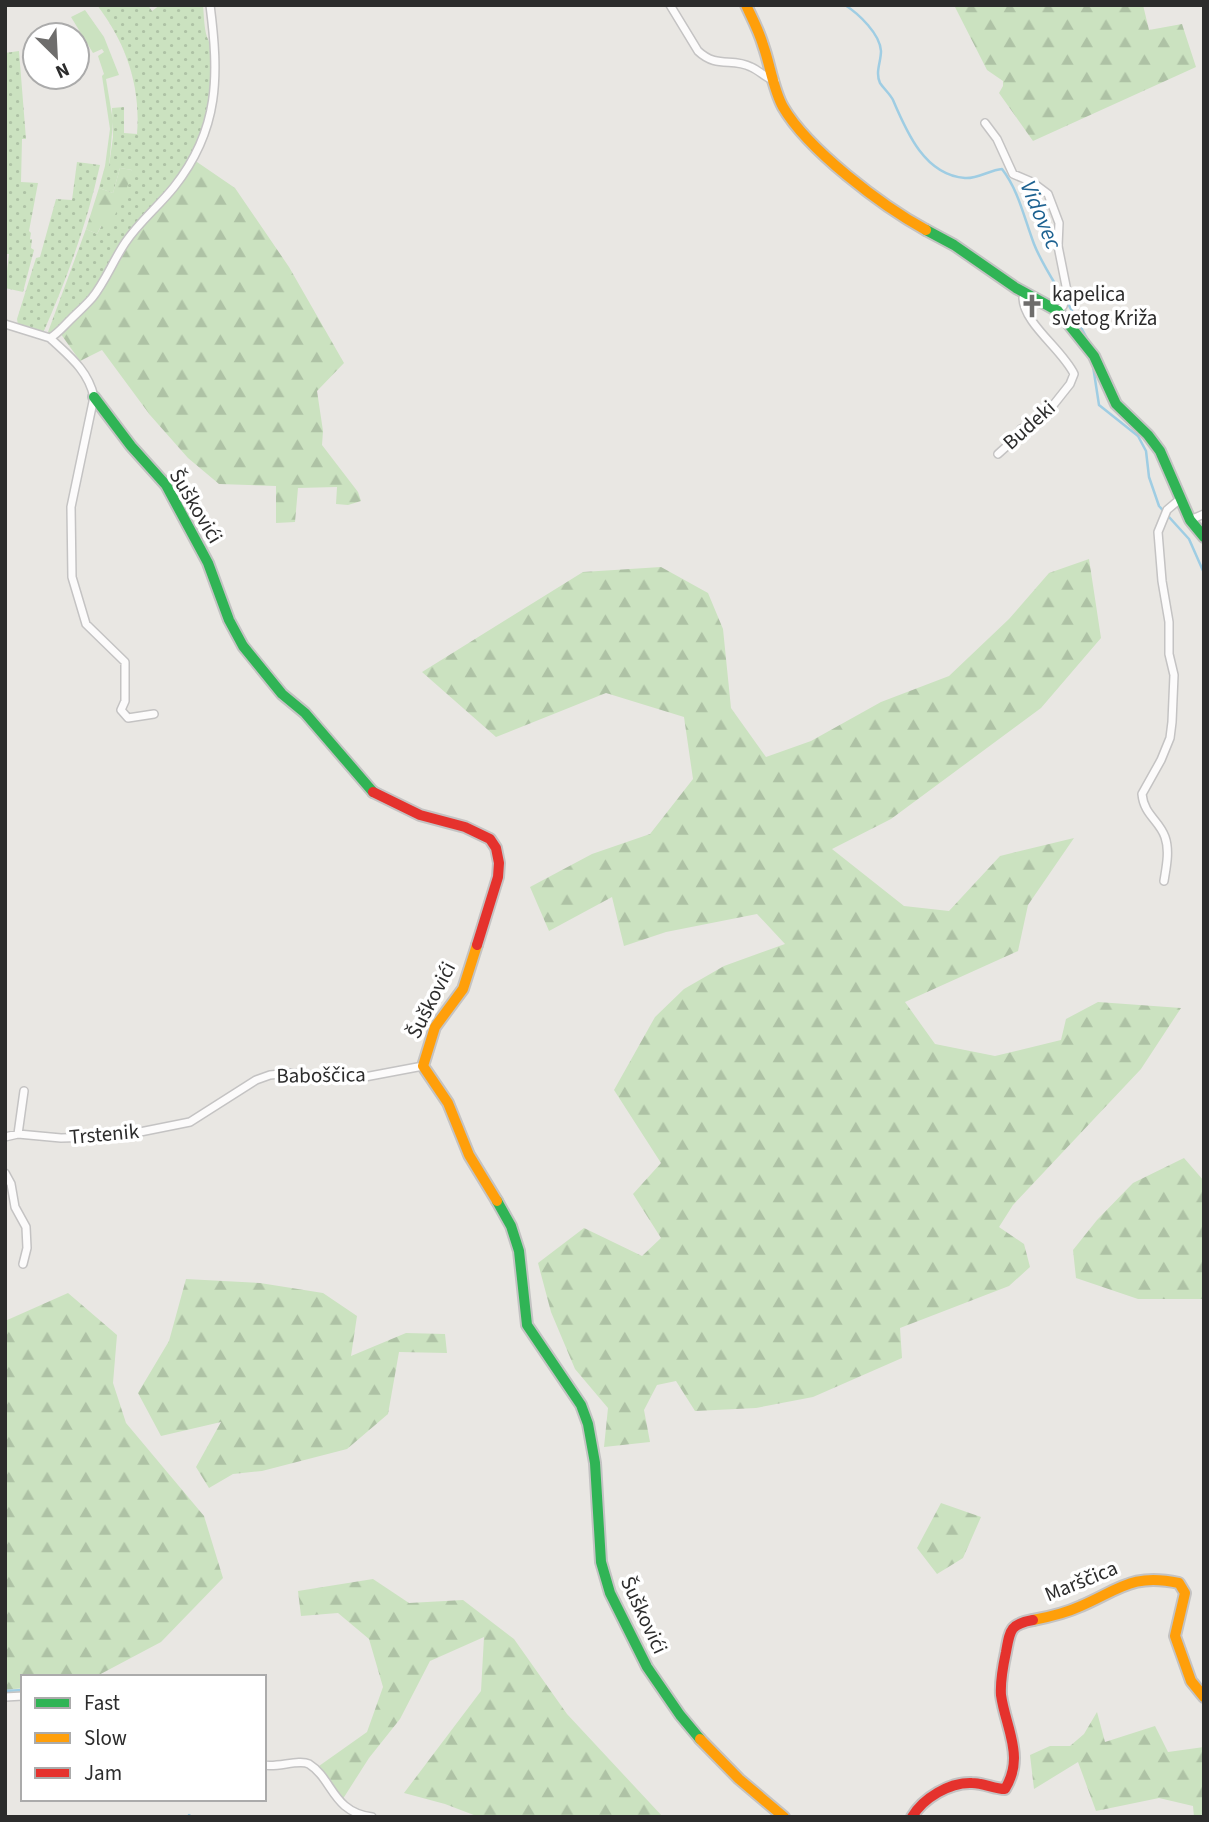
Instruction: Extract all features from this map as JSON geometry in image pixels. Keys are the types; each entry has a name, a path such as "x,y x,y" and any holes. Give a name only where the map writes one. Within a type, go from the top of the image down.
{"street":[{"path":"5,324 50,338 93,298 124,244 185,172 202,142 211,113 216,78 216,49 210,5"},
{"path":"670,5 698,51 705,57 719,63 750,66 775,82"},
{"path":"746,5 762,40 786,114 803,136 906,219 954,245 1058,311 1091,352 1105,376 1116,404 1148,435 1160,451 1190,520 1204,537"},
{"path":"985,123 997,139 1013,174 1032,182 1048,194 1059,223 1058,247 1067,291 1063,306 1058,311"},
{"name":"Budeki","path":"999,454 1018,436 1021,429 1043,418 1070,384 1074,374 1059,350 1031,321 1023,303 1028,294"},
{"name":"Šuškovići","path":"50,338 78,363 91,381 94,397 131,446 166,485 208,563 238,637 282,694 305,713 376,795 420,816 465,827 491,838 496,848 498,877 477,948 463,989 435,1027 423,1066 448,1103 469,1156 511,1226 519,1251 527,1325 576,1397 587,1418 595,1470 601,1562 604,1578 619,1616 645,1664 687,1727 783,1817"},
{"path":"94,397 71,508 72,577 86,624 125,662 125,701 121,710 128,718 154,714"},
{"path":"1164,881 1166,839 1145,809 1142,794 1170,738 1174,675 1168,654 1169,622 1158,532 1165,512 1180,499"},
{"path":"1190,520 1204,514"},
{"name":"Baboščica","path":"190,1122 256,1080 270,1075 289,1073 354,1079 423,1066"},
{"path":"18,1134 24,1091"},
{"name":"Trstenik","path":"5,1137 18,1134 61,1138 96,1137 190,1122"},
{"path":"5,1173 11,1184 15,1207 26,1227 27,1248 23,1264"},
{"name":"Marščica","path":"912,1817 928,1798 962,1784 975,1783 998,1789 1008,1786 1013,1748 1002,1700 1001,1676 1008,1635 1014,1625 1070,1611 1128,1582 1173,1582 1182,1586 1185,1593 1175,1636 1191,1681 1204,1697"},
{"path":"266,1765 282,1766 303,1762 310,1765 345,1806 369,1817"}],"green space":[{"path":"97,5 148,5 152,11 160,5 203,5 205,30 213,59 211,97 202,131 178,178 123,240 81,308 61,328 49,335 86,229 97,234 132,170 120,168 113,193 99,188 105,166 109,166 113,137 112,108 124,107 124,133 137,134 138,116 129,66 116,34"},
{"path":"1143,5 1149,30 1182,24 1196,67 1033,141 999,93 1003,81 987,70 955,7"},
{"path":"85,10 104,37 119,75 106,79 113,121 109,167 105,166 110,129 102,76 104,74 98,56 104,52 102,49 93,53 91,50 91,21 73,21 71,17"},
{"path":"19,51 26,139 22,139 21,182 38,183 29,231 31,248 34,250 23,292 5,288 9,254 5,254 5,53"},
{"path":"190,159 235,188 289,267 344,363 317,391 323,431 322,445 358,492 361,501 348,505 336,504 337,487 298,488 295,522 276,523 276,486 219,484 188,458 150,415 102,350 80,361 58,330 95,288 119,247 140,219 168,190"},
{"path":"77,162 100,165 76,250 43,333 18,325 17,319 36,258 40,257 56,199 72,200"},
{"path":"120,168 132,170 126,191 109,228 101,226 97,234 86,229 99,188 113,193"},
{"path":"1089,559 1101,638 1041,708 891,819 832,849 904,906 949,911 1000,856 1074,838 1028,905 1018,951 905,1002 935,1044 995,1056 1061,1040 1066,1019 1098,1002 1181,1008 1141,1069 1013,1205 999,1227 1024,1244 1030,1267 1009,1286 900,1328 902,1358 813,1397 756,1408 695,1411 676,1381 657,1385 644,1410 650,1442 604,1447 608,1408 575,1369 551,1312 538,1263 584,1228 642,1256 661,1238 633,1194 661,1163 614,1090 655,1017 684,989 724,966 785,944 757,914 666,932 624,946 612,897 549,931 530,887 592,854 650,834 693,779 684,717 606,693 496,737 422,672 583,572 661,567 708,593 723,629 731,708 766,757 811,741 881,702 949,676 1009,619 1049,573"},
{"path":"1184,1158 1204,1181 1204,1299 1138,1299 1076,1278 1073,1250 1097,1220 1133,1183"},
{"path":"186,1279 260,1283 323,1293 357,1316 351,1356 406,1333 445,1334 447,1353 399,1352 388,1414 347,1449 262,1471 233,1474 209,1488 196,1467 221,1422 161,1436 138,1393 169,1341"},
{"path":"68,1293 117,1335 113,1383 126,1423 204,1516 223,1578 161,1642 99,1675 21,1675 21,1688 5,1690 5,1321"},
{"path":"941,1503 981,1517 963,1558 937,1574 917,1548"},
{"path":"373,1579 409,1603 463,1600 514,1639 567,1714 663,1817 479,1817 404,1793 481,1691 484,1637 430,1661 400,1719 369,1758 339,1805 319,1766 367,1732 383,1687 369,1639 338,1613 301,1616 298,1591"},
{"path":"1097,1712 1105,1742 1155,1726 1168,1752 1204,1747 1204,1817 1194,1817 1193,1806 1159,1798 1096,1811 1078,1762 1034,1789 1030,1755 1050,1746 1070,1746 1084,1734"}],"waterway":[{"name":"Vidovec","path":"845,5 862,19 877,38 881,51 878,71 880,83 893,100 911,138 928,161 951,175 965,178 1002,169 1008,177 1037,251 1063,297"},
{"name":"Vidovec","path":"1067,302 1089,342"},
{"name":"Vidovec","path":"1093,366 1099,405 1138,436 1146,451 1149,477 1159,506 1189,539 1204,573"},
{"path":"5,1691 21,1690"}],"traffic: fast":[{"path":"926,230 954,245 1016,288 1058,311 1094,356 1116,404 1148,435 1160,451 1190,520 1204,537"},
{"path":"94,397 131,446 166,485 208,563 229,620 243,646 282,694 305,713 373,792"},
{"path":"497,1201 511,1226 519,1251 527,1325 581,1405 588,1424 595,1463 601,1562 610,1593 647,1667 700,1739"}],"traffic: slow":[{"path":"746,5 761,40 780,100 795,124 847,176 926,230"},
{"path":"477,945 463,989 435,1027 423,1066 448,1103 469,1155 497,1201"},
{"path":"1033,1620 1069,1611 1138,1581 1163,1580 1179,1583 1185,1593 1175,1636 1191,1681 1204,1697"},
{"path":"700,1739 739,1779 784,1817"}],"traffic: jam":[{"path":"373,792 420,815 465,827 490,839 496,848 498,877 477,945"},
{"path":"912,1817 938,1792 955,1785 976,1783 1005,1789 1012,1774 1014,1758 1001,1695 1003,1668 1012,1629 1033,1620"}],"place":[{"name":"kapelica svetog Križa","path":"1032,306"}]}
